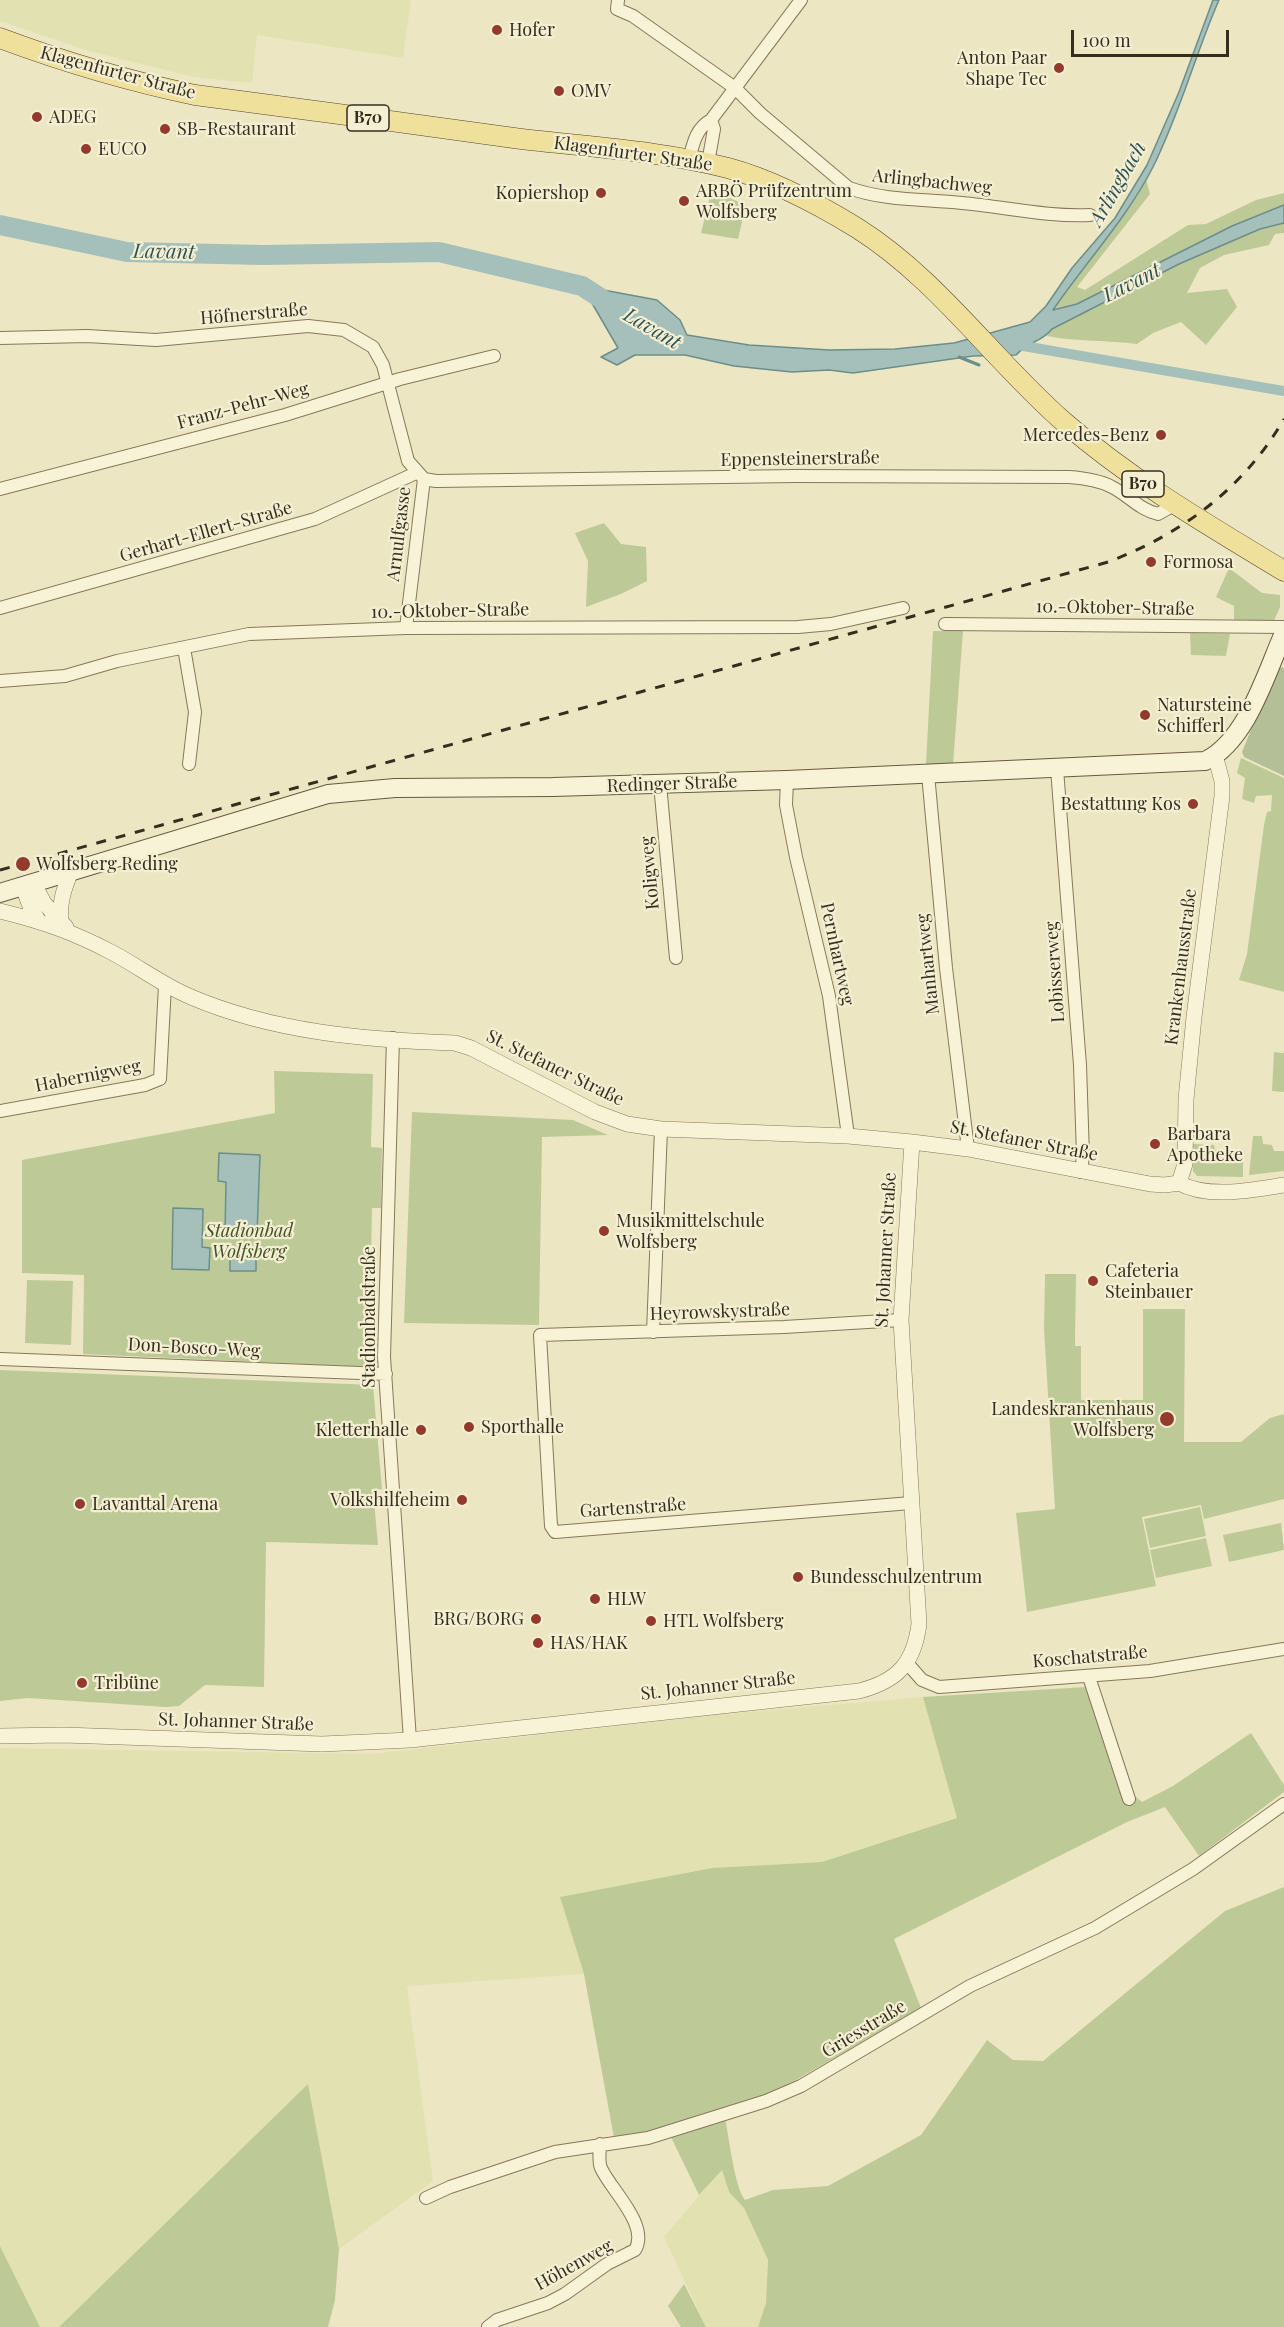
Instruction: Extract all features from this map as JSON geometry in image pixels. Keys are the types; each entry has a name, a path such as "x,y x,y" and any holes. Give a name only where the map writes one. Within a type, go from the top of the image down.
{"main road":[{"name":"Klagenfurter Straße","path":"0,38 52,57 153,86 195,95 537,141 634,151 698,162 770,183 854,226 892,253 966,323 1062,420 1125,471 1174,505 1284,571"},
{"name":"Redinger Straße","path":"0,893 70,874 328,794 394,788 787,780 1057,770 1195,762 1215,755 1239,732 1284,633"}],"street":[{"name":"Arlingbachweg","path":"618,0 617,9 633,16 735,88 760,113 849,188 866,194 964,203 1058,216 1090,215"},
{"path":"698,162 693,142 703,124 711,120 801,0"},
{"path":"698,162 714,129 711,120"},
{"name":"Höfnerstraße","path":"0,338 76,336 156,340 308,326 332,327 361,338 373,347 383,365 408,461 420,476"},
{"name":"Franz-Pehr-Weg","path":"0,489 285,415 387,384 494,356"},
{"name":"Eppensteinerstraße","path":"420,476 1069,477 1086,478 1113,487 1150,512 1158,514 1174,505"},
{"name":"Gerhart-Ellert-Straße","path":"0,608 315,519 420,476"},
{"name":"Arnulfgasse","path":"406,628 420,476"},
{"name":"10.-Oktober-Straße","path":"0,681 65,676 117,661 249,634 406,628 798,627 831,624 903,608"},
{"name":"10.-Oktober-Straße","path":"945,624 1284,627"},
{"path":"184,648 195,712 189,764"},
{"name":"Krankenhausstraße","path":"1179,1183 1185,1164 1186,1100 1194,1017 1222,796 1222,781 1215,755"},
{"name":"Lobisserweg","path":"1057,770 1080,1065 1083,1156 1081,1172"},
{"name":"Manhartweg","path":"928,774 946,968 968,1149"},
{"name":"Pernhartweg","path":"787,780 786,805 829,996 848,1136"},
{"name":"Koligweg","path":"660,784 676,958"},
{"path":"61,923 60,910 63,892 70,874"},
{"path":"28,885 38,920"},
{"name":"St. Stefaner Straße","path":"28,885 61,923 75,935"},
{"name":"St. Stefaner Straße","path":"0,911 38,920 75,935 112,953 165,985 227,1011 306,1031 455,1043 471,1048 609,1118 661,1129 848,1136 912,1142 968,1149 1081,1172 1166,1185 1179,1183 1190,1189 1212,1192 1284,1185"},
{"name":"Habernigweg","path":"0,1111 146,1085 160,1079 165,985"},
{"name":"Stadionbadstraße","path":"393,1038 384,1357 410,1740"},
{"path":"653,1332 661,1129"},
{"name":"St. Johanner Straße","path":"0,1736 64,1735 321,1744 410,1740 860,1691 888,1681 907,1663 914,1650 919,1624 901,1320 912,1142"},
{"name":"Heyrowskystraße","path":"540,1335 901,1320"},
{"name":"Gartenstraße","path":"540,1335 551,1526 555,1532 911,1503"},
{"name":"Don-Bosco-Weg","path":"0,1359 386,1374"},
{"name":"Koschatstraße","path":"907,1663 922,1680 939,1687 1150,1671 1284,1649"},
{"path":"1089,1677 1129,1799"},
{"name":"Griesstraße","path":"426,2198 450,2187 555,2152 648,2138 766,2101 801,2086 970,1986 1095,1928 1193,1869 1284,1804"},
{"name":"Höhenweg","path":"488,2327 496,2320 548,2303 565,2294 607,2264 635,2250 639,2238 628,2208 600,2166 600,2144"}],"green space":[{"path":"0,0 411,0 403,58 257,35 252,83 194,77 89,51 0,21"},
{"path":"1146,179 1150,194 1077,287 1085,290 1188,225 1206,224 1256,200 1284,193 1284,205 1232,226 1077,304 1053,310 1121,219"},
{"path":"720,194 746,205 738,239 701,233 710,196"},
{"path":"1284,223 1284,233 1275,234 1269,245 1224,255 1200,268 1187,293 1227,289 1237,307 1206,345 1181,322 1153,333 1137,344 1047,336 1052,329 1179,264 1260,229"},
{"path":"604,523 621,544 646,547 647,581 586,607 588,561 575,533"},
{"path":"1229,568 1262,593 1280,595 1280,607 1273,623 1234,623 1234,606 1216,597"},
{"path":"933,631 963,631 953,765 926,764"},
{"path":"1190,633 1230,634 1226,656 1191,655"},
{"path":"1284,668 1284,776 1244,757 1242,752 1275,670"},
{"path":"1241,758 1284,778 1284,992 1239,980 1247,954 1264,825 1267,812 1271,811 1272,795 1256,796 1254,803 1242,799 1245,778 1237,773"},
{"path":"1274,1052 1284,1053 1284,1092 1272,1091"},
{"name":"Stadionbad Wolfsberg","path":"274,1071 373,1074 371,1147 382,1148 381,1208 372,1208 369,1367 83,1354 84,1275 22,1273 22,1160 275,1113"},
{"path":"412,1112 573,1120 608,1135 542,1137 539,1325 404,1323"},
{"path":"1253,1136 1262,1136 1263,1144 1272,1145 1274,1151 1284,1151 1284,1171 1249,1175"},
{"path":"1193,1144 1214,1145 1215,1150 1243,1150 1243,1177 1197,1176 1193,1171"},
{"path":"1045,1274 1076,1274 1075,1346 1081,1346 1081,1400 1143,1400 1143,1309 1185,1309 1184,1442 1241,1442 1270,1418 1284,1414 1284,1499 1204,1519 1201,1505 1142,1517 1156,1586 1027,1612 1016,1513 1055,1509 1044,1329"},
{"path":"27,1280 73,1281 71,1345 25,1343"},
{"name":"Lavanttal Arena","path":"0,1370 373,1385 382,1489 373,1490 378,1545 266,1542 264,1687 205,1685 179,1706 166,1707 28,1698 0,1701"},
{"path":"1200,1507 1206,1536 1150,1548 1144,1519"},
{"path":"1281,1523 1284,1550 1229,1562 1223,1535"},
{"path":"1206,1538 1212,1566 1156,1578 1150,1550"},
{"path":"1086,1687 1126,1801 1136,1797 1142,1802 1173,1786 1251,1733 1284,1785 1284,1792 1199,1856 1165,1807 1127,1822 894,1939 921,2008 768,2096 724,2113 738,2184 745,2200 773,2190 828,2186 921,2135 987,2040 1013,2060 1043,2061 1225,1911 1284,1887 1284,2327 758,2327 766,2303 768,2260 744,2208 729,2192 722,2170 699,2195 667,2129 614,2138 584,1974 560,1897 712,1868 822,1862 957,1818 923,1697"},
{"path":"923,1697 958,1818 822,1862 712,1868 560,1897 584,1974 407,1986 433,2181 339,2249 308,2085 59,2327 40,2327 0,2246 0,1748 372,1754 714,1715"},
{"path":"308,2084 339,2249 335,2300 328,2327 59,2327"},
{"path":"722,2169 729,2192 744,2208 768,2261 766,2303 758,2327 706,2327 664,2237"},
{"path":"0,2246 40,2327 0,2327"},
{"path":"684,2284 706,2327 681,2327 668,2306"}],"water":[{"path":"1213,0 1219,0 1163,147 1153,167 1119,222 1053,310 1077,304 1232,226 1284,205 1284,223 1260,229 1179,264 1052,329 1044,337 1016,355 973,356 853,373 829,370 792,372 734,366 685,355 635,355 617,365 601,357 618,348 582,286 657,300 680,320 687,335 749,345 829,350 895,349 954,343 1030,322 1046,306 1072,268 1115,218 1147,165 1179,92"},
{"path":"219,1153 260,1155 257,1234 225,1233 226,1182 218,1181"},
{"path":"173,1208 203,1209 202,1247 210,1248 209,1270 172,1269"},
{"path":"230,1248 256,1248 256,1271 230,1271"}],"waterway":[{"name":"Lavant","path":"0,225 127,252 264,255 439,252 582,286 602,299"},
{"path":"1012,344 1284,391"},
{"path":"959,357 979,365"}],"railway":[{"path":"0,870 1108,562 1161,538 1209,506 1250,467 1284,419"}],"place":[{"name":"Hofer","path":"497,30"},
{"name":"Anton Paar Shape Tec","path":"1059,68"},
{"name":"OMV","path":"559,91"},
{"name":"ADEG","path":"37,117"},
{"name":"SB-Restaurant","path":"165,129"},
{"name":"EUCO","path":"86,149"},
{"name":"Kopiershop","path":"601,193"},
{"name":"ARBÖ Prüfzentrum Wolfsberg","path":"684,201"},
{"name":"Mercedes-Benz","path":"1161,435"},
{"name":"Formosa","path":"1151,562"},
{"name":"Natursteine Schifferl","path":"1145,715"},
{"name":"Bestattung Kos","path":"1193,804"},
{"name":"Wolfsberg Reding","path":"23,864"},
{"name":"Barbara Apotheke","path":"1155,1144"},
{"name":"Musikmittelschule Wolfsberg","path":"604,1231"},
{"name":"Cafeteria Steinbauer","path":"1093,1281"},
{"name":"Landeskrankenhaus Wolfsberg","path":"1167,1419"},
{"name":"Sporthalle","path":"469,1427"},
{"name":"Kletterhalle","path":"421,1430"},
{"name":"Volkshilfeheim","path":"462,1500"},
{"name":"Lavanttal Arena","path":"80,1504"},
{"name":"Bundesschulzentrum","path":"798,1577"},
{"name":"HLW","path":"595,1599"},
{"name":"BRG/BORG","path":"536,1619"},
{"name":"HTL Wolfsberg","path":"651,1621"},
{"name":"HAS/HAK","path":"538,1643"},
{"name":"Tribüne","path":"82,1683"}],"water label":[{"name":"Arlingbach","path":"1118,184"}]}
